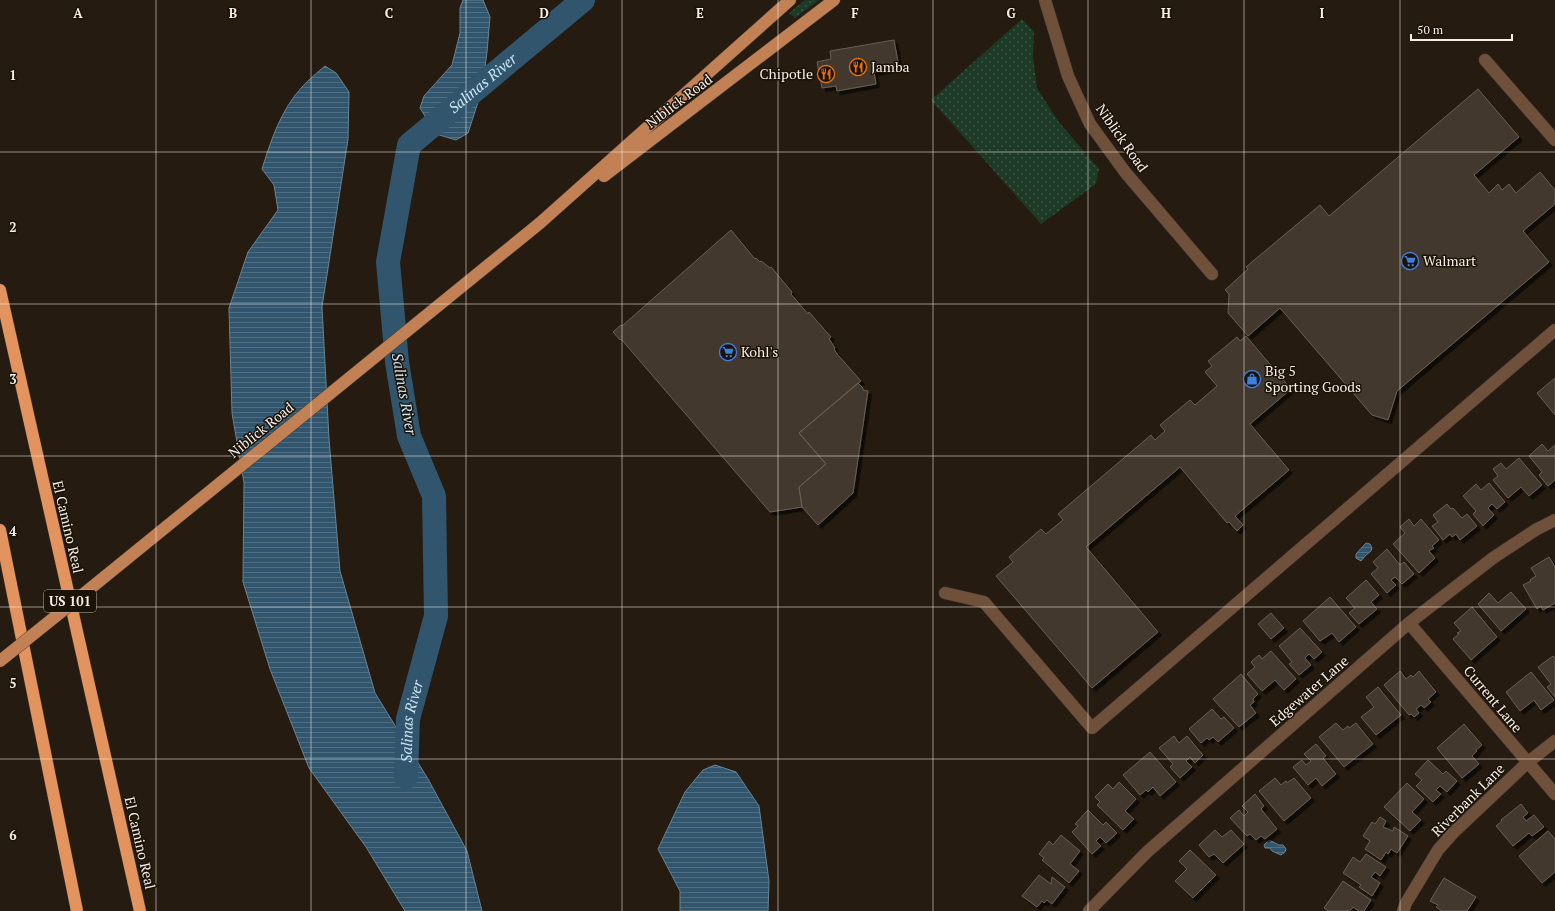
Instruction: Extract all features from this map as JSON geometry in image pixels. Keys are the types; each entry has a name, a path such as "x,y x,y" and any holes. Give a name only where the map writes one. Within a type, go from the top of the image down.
{"highway":[{"name":"El Camino Real","path":"0,290 140,911"},
{"path":"0,530 77,911"},
{"path":"0,543 12,589"}],"main road":[{"name":"Niblick Road","path":"540,223 790,0"},
{"name":"Niblick Road","path":"0,661 540,223 736,76 834,0"}],"street":[{"name":"Niblick Road","path":"1045,0 1068,76 1090,124 1125,172 1212,274"},
{"path":"1485,60 1555,140"},
{"path":"945,593 984,602 1092,728 1555,330"},
{"name":"Edgewater Lane","path":"1092,907 1146,852 1409,623 1493,558 1537,529 1555,520"},
{"name":"Current Lane","path":"1409,623 1555,794"},
{"name":"Riverbank Lane","path":"1402,911 1438,850 1453,833 1527,763 1555,741"}],"green space":[{"path":"805,0 819,0 795,18 789,13"},
{"path":"1022,19 1034,32 1033,57 1037,88 1058,121 1099,169 1096,184 1041,224 931,100"}],"water":[{"path":"463,0 483,0 490,17 482,90 468,133 456,140 436,134 420,108 424,96 452,65 460,33 460,8"},
{"path":"325,66 336,73 349,92 348,139 322,307 329,439 340,571 375,693 428,779 467,851 482,911 405,911 366,847 309,768 270,669 243,582 244,483 232,413 229,308 248,252 278,210 274,185 262,169 273,136 288,105 307,81"},
{"path":"1366,543 1370,544 1372,548 1361,561 1356,558 1356,554"},
{"path":"715,765 736,772 759,806 769,881 768,911 680,911 680,891 658,849 685,792 703,770"},
{"path":"1269,840 1279,845 1283,845 1286,849 1285,852 1281,855 1272,851 1270,848 1265,848 1264,845"}],"building":[{"path":"894,40 899,67 874,72 876,84 837,91 836,86 822,88 817,62 831,59 830,51"},
{"path":"1478,89 1519,137 1474,175 1489,193 1498,184 1502,190 1509,184 1516,193 1540,172 1555,190 1555,204 1523,231 1549,262 1397,391 1388,420 1372,415 1280,308 1248,336 1228,313 1229,294 1225,290 1248,269 1246,267 1320,205 1329,216"},
{"path":"731,230 755,259 756,258 760,262 761,261 770,268 771,267 808,314 809,312 831,337 829,339 837,354 861,381 799,433 826,464 799,487 802,507 770,512 621,339 620,340 613,332 621,325 622,326"},
{"path":"1246,336 1291,389 1250,424 1289,470 1235,516 1243,525 1237,531 1229,522 1227,523 1180,467 1086,547 1158,632 1092,688 996,576 1013,562 1009,557 1041,529 1046,534 1063,520 1058,514 1151,435 1155,440 1165,431 1160,425 1190,400 1195,405 1217,386 1205,372 1212,366 1208,361 1237,337 1240,341"},
{"path":"1555,378 1555,415 1537,393"},
{"path":"858,383 863,390 868,391 853,493 818,525 802,507 799,487 826,464 799,433"},
{"path":"1542,444 1548,451 1555,445 1555,480 1548,486 1539,475 1542,472 1529,456"},
{"path":"1519,458 1542,485 1529,496 1521,487 1508,498 1493,480 1498,476 1493,469 1501,463 1506,469"},
{"path":"1489,483 1505,502 1497,509 1492,504 1488,508 1494,515 1483,526 1473,514 1476,511 1463,496 1476,484 1481,490"},
{"path":"1447,504 1462,518 1467,514 1477,526 1460,540 1456,534 1452,537 1450,534 1443,540 1432,526 1438,522 1433,515"},
{"path":"1409,519 1414,526 1421,519 1439,540 1432,546 1434,548 1429,551 1435,558 1419,573 1393,544 1405,533 1400,527"},
{"path":"1387,549 1400,565 1404,562 1414,574 1402,584 1395,577 1391,580 1396,585 1387,593 1371,574 1378,568 1373,562"},
{"path":"1549,557 1555,567 1555,603 1543,610 1541,606 1537,609 1523,585 1531,581 1530,580 1536,576 1531,568"},
{"path":"1366,580 1379,595 1371,602 1377,609 1359,624 1349,613 1355,608 1346,598"},
{"path":"1511,592 1526,609 1501,631 1478,604 1489,593 1498,603"},
{"path":"1330,597 1356,627 1339,642 1332,633 1320,641 1303,621"},
{"path":"1472,607 1497,637 1471,660 1453,639 1459,634 1457,633 1461,631 1454,623"},
{"path":"1271,613 1284,628 1271,639 1258,624"},
{"path":"1300,628 1322,652 1314,659 1309,654 1305,658 1311,665 1299,675 1289,664 1292,662 1279,646"},
{"path":"1271,651 1296,679 1284,690 1275,680 1262,691 1247,674 1255,667 1251,662 1259,655 1262,659"},
{"path":"1553,656 1555,658 1555,697 1547,687 1551,684 1538,667"},
{"path":"1400,671 1406,679 1411,675 1413,677 1419,671 1436,692 1428,699 1431,702 1424,708 1421,705 1416,709 1419,713 1414,717 1411,714 1409,715 1384,685"},
{"path":"1531,672 1554,700 1541,710 1534,700 1520,711 1506,692"},
{"path":"1241,674 1258,694 1253,699 1254,702 1250,705 1256,713 1239,727 1213,699"},
{"path":"1378,687 1401,715 1376,735 1361,717 1374,707 1366,697"},
{"path":"1212,709 1221,719 1224,717 1234,728 1218,742 1213,737 1209,740 1207,738 1201,743 1189,729"},
{"path":"1336,723 1343,730 1356,723 1373,744 1344,767 1319,737"},
{"path":"1464,724 1482,745 1472,756 1479,764 1462,778 1437,748"},
{"path":"1174,736 1179,743 1187,736 1203,755 1195,763 1190,757 1186,761 1192,767 1180,778 1170,767 1173,764 1159,748"},
{"path":"1316,744 1326,756 1323,758 1336,774 1322,786 1316,778 1308,785 1293,767 1302,760 1306,765 1311,761 1304,754"},
{"path":"1150,752 1176,782 1160,796 1153,787 1148,792 1146,790 1140,795 1123,775"},
{"path":"1428,760 1443,774 1446,771 1457,781 1447,792 1440,786 1436,790 1441,794 1433,802 1416,786 1422,780 1415,774"},
{"path":"1275,778 1281,785 1294,778 1311,798 1284,821 1259,791"},
{"path":"1119,782 1136,799 1125,811 1134,819 1123,830 1097,805 1100,802 1095,797 1108,784 1113,789"},
{"path":"1407,783 1424,799 1412,812 1421,820 1410,831 1384,807"},
{"path":"1255,794 1264,806 1261,809 1277,829 1265,839 1261,836 1256,840 1250,834 1247,836 1230,818 1239,810 1244,816 1248,812 1242,806"},
{"path":"1521,804 1528,813 1523,817 1526,821 1534,815 1544,827 1532,836 1529,833 1513,846 1496,826 1502,821 1501,820"},
{"path":"1088,810 1103,825 1106,822 1117,833 1106,843 1100,837 1096,841 1101,846 1092,854 1072,832 1078,826 1075,824"},
{"path":"1380,817 1386,821 1383,827 1393,831 1394,827 1408,836 1397,853 1391,849 1388,854 1386,852 1381,860 1365,849 1370,841 1363,836 1372,822 1375,824"},
{"path":"1215,830 1222,837 1231,830 1244,844 1223,863 1214,854 1209,857 1199,845"},
{"path":"1548,831 1555,839 1555,872 1542,883 1519,856"},
{"path":"1061,835 1080,851 1070,864 1079,871 1069,883 1042,860 1044,858 1039,854 1049,841 1053,845"},
{"path":"1190,850 1216,875 1193,898 1175,881 1187,869 1179,861"},
{"path":"1366,854 1386,867 1380,876 1375,872 1371,877 1380,883 1372,896 1359,887 1361,885 1343,873 1353,857 1360,862"},
{"path":"1039,875 1051,884 1052,877 1065,887 1052,904 1047,900 1044,903 1042,901 1037,907 1022,896"},
{"path":"1444,878 1476,897 1467,911 1442,911 1436,907 1438,905 1430,901"},
{"path":"1343,881 1371,900 1364,911 1359,911 1353,907 1350,911 1328,911 1324,908"}],"waterway":[{"name":"Salinas River","path":"406,777 408,719 436,616 434,496 409,436 397,362 388,262 409,145 583,0"}],"place":[{"name":"Jamba","path":"858,67"},
{"name":"Chipotle","path":"826,74"},
{"name":"Walmart","path":"1410,261"},
{"name":"Kohl's","path":"728,352"},
{"name":"Big 5 Sporting Goods","path":"1252,379"}]}
